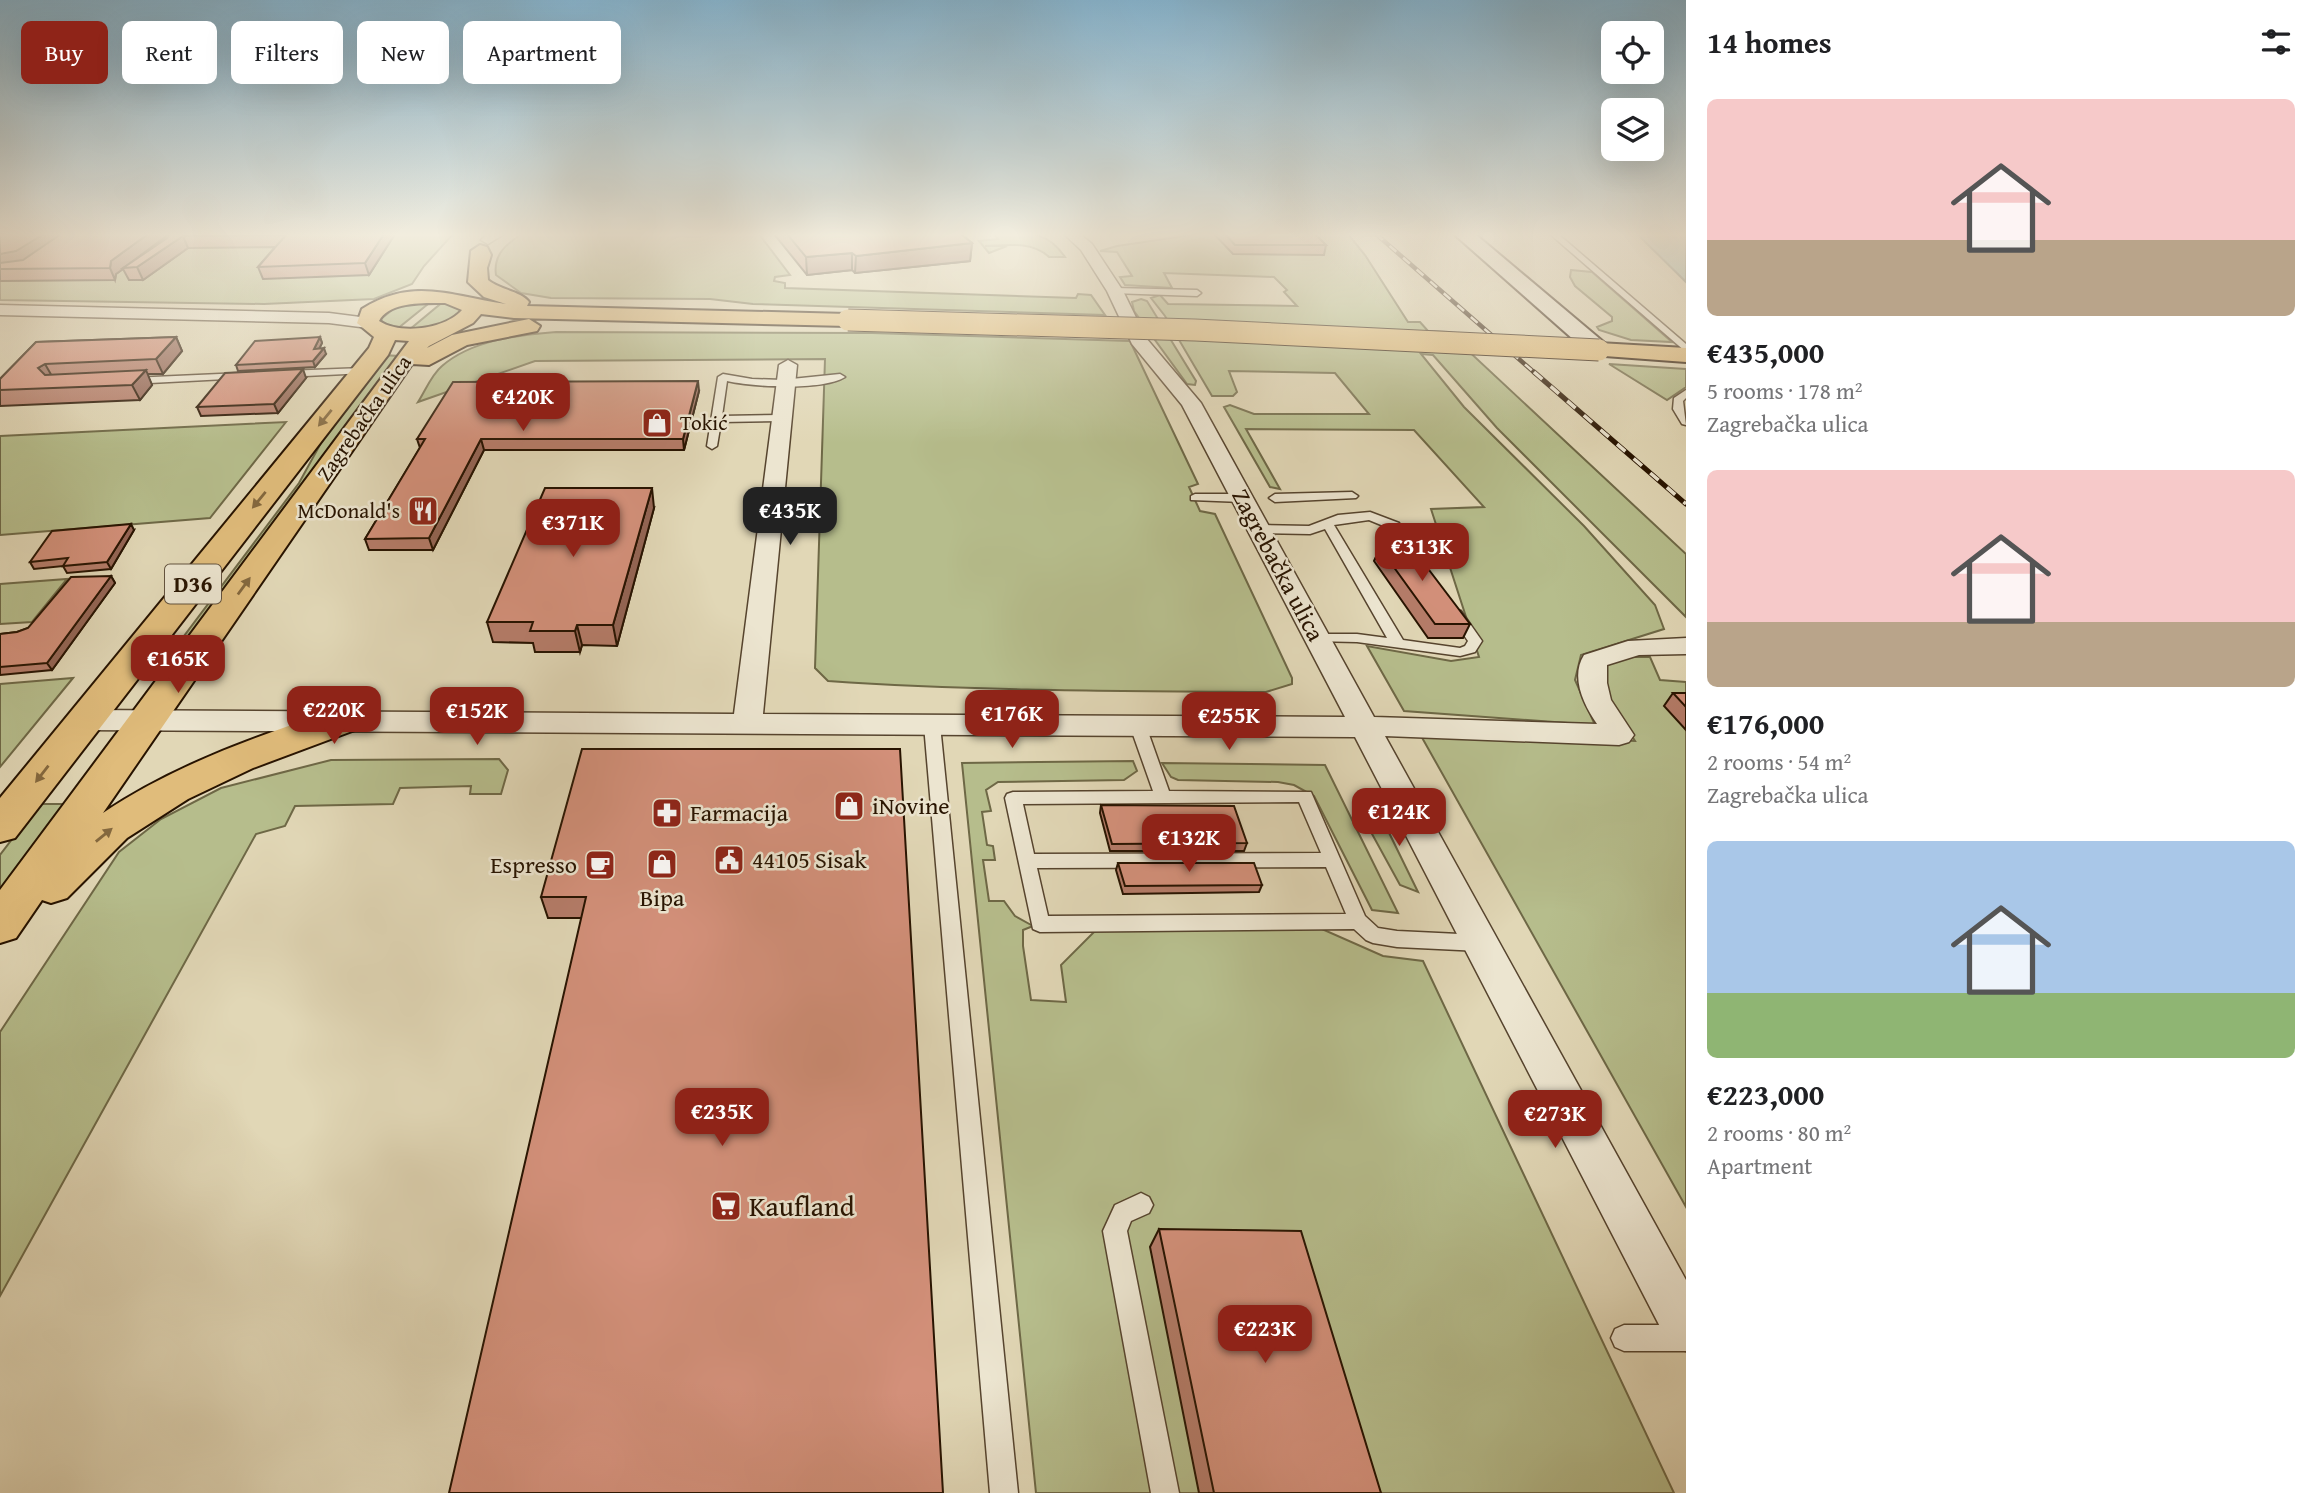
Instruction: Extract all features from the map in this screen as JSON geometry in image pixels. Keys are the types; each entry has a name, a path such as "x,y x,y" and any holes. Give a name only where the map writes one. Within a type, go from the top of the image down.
{"main road":[{"path":"384,306 393,304"},
{"name":"D36","path":"449,327 470,315 466,304"},
{"path":"471,304 497,311 611,316 1195,330 1686,355"},
{"path":"531,304 611,316"},
{"path":"1547,304 1598,350"},
{"name":"D36","path":"375,328 370,314 384,306"},
{"path":"375,328 410,334 509,319 611,316"},
{"path":"372,384 460,340 533,325 611,316"},
{"name":"Zagrebačka ulica","path":"0,827 84,720 372,384 416,344 449,327"},
{"name":"Zagrebačka ulica","path":"0,925 147,720 372,384 383,343 375,328"},
{"path":"0,931 29,909 85,850 161,794 221,765 342,721"}],"street":[{"name":"Zagrebačka ulica","path":"1121,304 1138,340 1191,403 1686,1327"},
{"path":"210,314 384,306"},
{"path":"0,310 340,319 375,328"},
{"path":"747,724 787,374"},
{"path":"84,720 1405,726 1619,735 1599,706 1590,683 1594,661 1617,649 1642,645 1686,646"}],"lane":[{"path":"1634,304 1686,349"},
{"path":"712,446 723,377 753,383 787,374 840,377"},
{"path":"121,381 256,375"},
{"name":"Zagrebačka ulica","path":"269,375 372,384"},
{"path":"1686,393 1678,400 1678,409 1686,422"},
{"path":"716,419 782,418"},
{"path":"1275,498 1352,496"},
{"path":"1195,498 1242,498"},
{"path":"1259,529 1310,530 1357,516 1384,520 1395,526 1417,558"},
{"path":"1328,524 1398,644"},
{"path":"1317,638 1357,638 1454,653 1467,651 1475,641 1446,600"},
{"path":"932,725 1004,1493"},
{"path":"1138,726 1163,797"},
{"path":"1358,921 1040,924 1013,798 1305,796 1358,921 1373,935 1397,939 1480,943"},
{"path":"1027,861 1332,860"},
{"path":"1141,1205 1126,1208 1119,1216 1115,1231 1165,1493"},
{"path":"1624,1338 1686,1338"}],"green space":[{"path":"428,304 397,329 383,323 381,319 397,306"},
{"path":"441,304 461,308 461,312 442,325 409,330"},
{"path":"750,304 1097,304 1105,315"},
{"path":"1132,304 1149,304 1196,381 1195,385 1187,384 1134,311"},
{"path":"1155,304 1297,306 1295,304 1396,304 1408,322 1420,322 1428,331 1448,332 1686,554 1686,617 1497,428 1433,355 1421,354 1464,407 1584,526 1655,605 1664,629 1581,655 1575,680 1595,725 1404,711 1367,646 1451,661 1479,657 1431,509 1484,507 1414,430 1246,429 1280,489 1270,487 1224,407 1230,405 1254,414 1369,414 1335,373 1229,371 1237,392 1233,396 1212,396"},
{"path":"1596,304 1628,304 1672,342 1631,340 1599,330 1597,327 1612,321 1612,317"},
{"path":"556,332 872,333 1130,341 1198,484 1189,487 1200,511 1215,514 1292,678 1292,684 1266,692 1211,692 992,689 828,681 815,668 825,359 535,361 418,402 438,369 467,350 496,340"},
{"path":"383,355 398,356 169,669 160,668 299,483 332,423"},
{"path":"1609,364 1686,369 1686,387 1667,400"},
{"path":"286,422 210,518 0,535 0,436"},
{"path":"67,579 32,622 0,624 0,584"},
{"path":"1616,657 1650,657 1660,680 1686,682 1686,1207 1420,734 1635,741 1600,686 1606,665"},
{"path":"73,678 0,767 0,684"},
{"path":"499,759 508,770 501,794 470,794 471,786 400,788 393,804 295,806 285,826 256,834 0,1296 0,1032 119,852 161,819 221,788 331,760"},
{"path":"1133,761 1137,771 1124,780 998,782 986,790 991,811 982,812 987,845 993,846 995,860 983,860 989,901 1004,901 1015,916 1033,926 1023,930 1031,1000 1066,1002 1061,965 1099,927 1322,929 1383,956 1423,961 1674,1493 1036,1493 962,763"},
{"path":"1162,763 1325,765 1398,913 1372,910 1314,796 1294,785 1278,782 1178,780 1171,777"},
{"path":"1372,798 1418,892 1400,885 1360,812 1361,802"},
{"path":"39,804 68,804 0,896 0,855"}],"building":[{"path":"176,337 156,359 45,364 38,368 45,375 146,370 132,385 0,390 0,379 36,342"},
{"path":"320,337 314,349 324,348 313,361 236,365 255,341"},
{"path":"303,369 274,404 197,407 225,373"},
{"path":"698,381 683,439 481,439 429,538 365,539 425,439 417,439 453,382"},
{"path":"545,488 652,488 613,625 577,625 575,631 530,631 533,622 487,622"},
{"path":"131,524 107,562 63,566 68,558 30,562 52,531"},
{"path":"1401,533 1470,624 1435,624 1380,548"},
{"path":"111,576 47,663 0,667 0,634 28,628 71,577"},
{"path":"1673,693 1686,693 1686,707"},
{"name":"Kaufland","path":"582,749 900,749 943,1493 449,1493 586,897 541,897"},
{"path":"1101,805 1234,806 1247,843 1112,844"},
{"path":"1118,863 1254,863 1262,885 1125,886"},
{"path":"1159,1229 1301,1231 1381,1493 1214,1493"}],"railway":[{"path":"1456,304 1536,374"},
{"path":"1534,372 1686,504"}],"place":[{"name":"Tokić","path":"657,423"},
{"name":"McDonald's","path":"423,511"},
{"name":"iNovine","path":"849,806"},
{"name":"Farmacija","path":"667,813"},
{"name":"44105 Sisak","path":"729,860"},
{"name":"Bipa","path":"662,864"},
{"name":"Espresso","path":"600,865"},
{"name":"Kaufland","path":"726,1206"}]}
